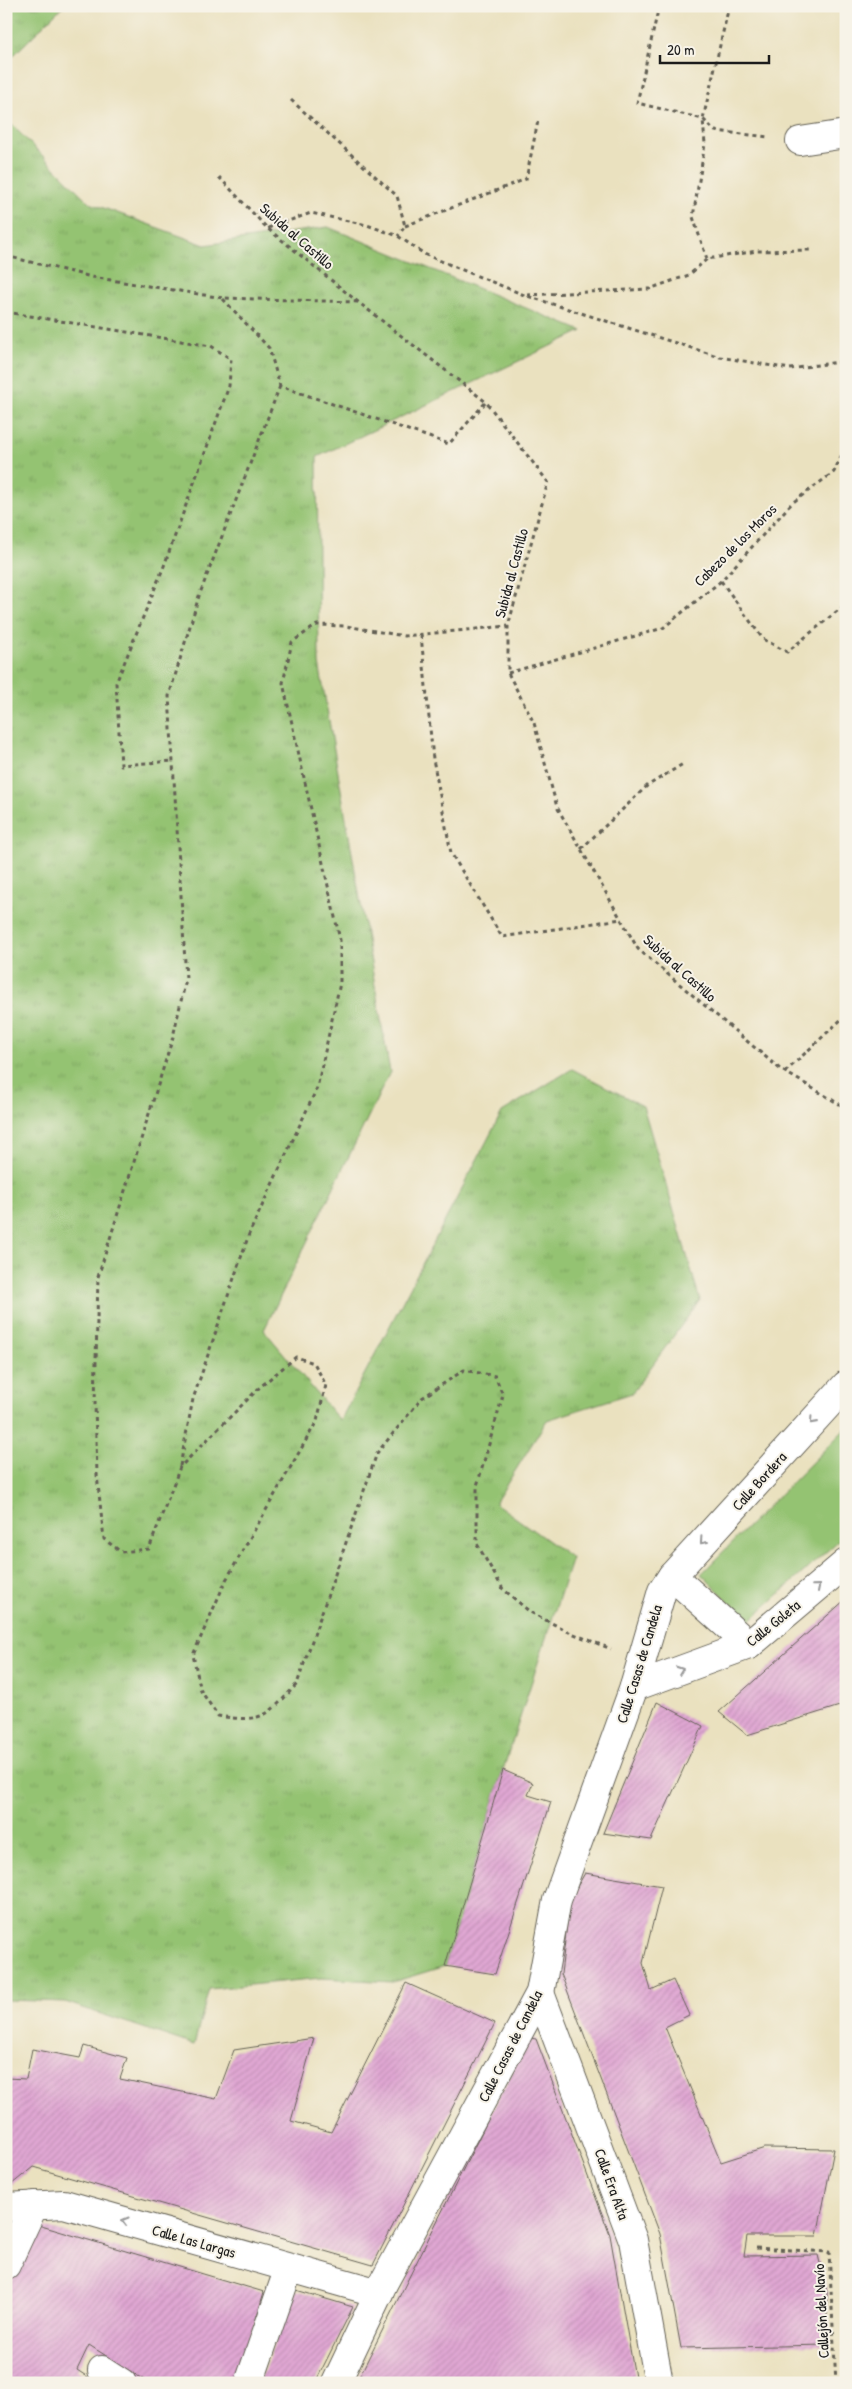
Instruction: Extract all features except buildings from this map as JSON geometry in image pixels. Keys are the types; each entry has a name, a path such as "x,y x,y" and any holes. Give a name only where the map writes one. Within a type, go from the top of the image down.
{"street":[{"path":"800,141 846,134"},
{"name":"Calle Bordera","path":"672,1576 846,1385"},
{"name":"Calle Goleta","path":"634,1687 749,1645 846,1563"},
{"path":"672,1576 749,1645"},
{"name":"Calle Casas de Candela","path":"336,2383 379,2292 540,1993 558,1900 634,1687 662,1591 672,1576"},
{"name":"Calle Era Alta","path":"540,1993 633,2240 659,2383"},
{"name":"Calle Las Largas","path":"6,2207 64,2204 379,2292"},
{"path":"6,2264 34,2205"},
{"path":"249,2383 289,2268"}],"path":[{"path":"659,6 637,103 704,119 715,131 800,141"},
{"path":"707,259 693,217 706,144 704,119 729,6"},
{"path":"292,100 397,196 405,226"},
{"path":"398,236 405,226 526,178 538,121"},
{"name":"Subida al Castillo","path":"219,177 268,228 358,302 486,402 548,482 508,626 508,673 534,723 557,807 638,949 785,1072 846,1108"},
{"path":"268,228 311,213 366,224 398,236 426,255 524,295 720,357 790,368 846,361"},
{"path":"524,295 650,289 689,275 707,259 757,251 812,250"},
{"path":"6,256 92,277 222,298 358,302"},
{"path":"222,298 269,348 280,386 198,596 169,696 186,979 173,1037 98,1277 95,1404 97,1475 104,1539 121,1552 148,1549 180,1467 193,1399 249,1234 317,1088 340,983 340,940 283,683 292,642 317,625 346,626 404,636 508,626"},
{"path":"6,312 211,346 230,358 229,386 164,566 116,683 121,765 173,761"},
{"path":"280,386 450,444 486,402"},
{"name":"Cabezo de los Moros","path":"508,673 662,628 721,581 792,503 834,472 846,446"},
{"path":"721,581 763,639 787,652 846,604"},
{"path":"420,635 433,759 451,852 502,936 621,919"},
{"path":"581,849 647,786 683,764"},
{"path":"785,1072 846,1015"},
{"path":"180,1467 260,1387 296,1357 314,1363 326,1385 317,1421 226,1580 193,1655 200,1691 218,1716 246,1720 270,1713 297,1684 378,1454 422,1398 464,1370 495,1376 503,1395 477,1486 477,1544 503,1589 530,1612 568,1632 608,1649 642,1658"},
{"name":"Callejón del Navío","path":"756,2248 829,2252 836,2383"}],"green space":[{"path":"6,6 63,6 6,63"},
{"path":"6,119 90,203 205,245 328,227 582,331 317,457 319,663 390,1072 264,1330 340,1421 502,1112 572,1069 643,1106 700,1300 632,1393 547,1420 495,1503 572,1558 503,1770 445,1966 393,1982 321,1978 209,1989 194,2045 65,2002 6,2000"},
{"path":"846,1428 846,1534 749,1621 701,1574"}]}
